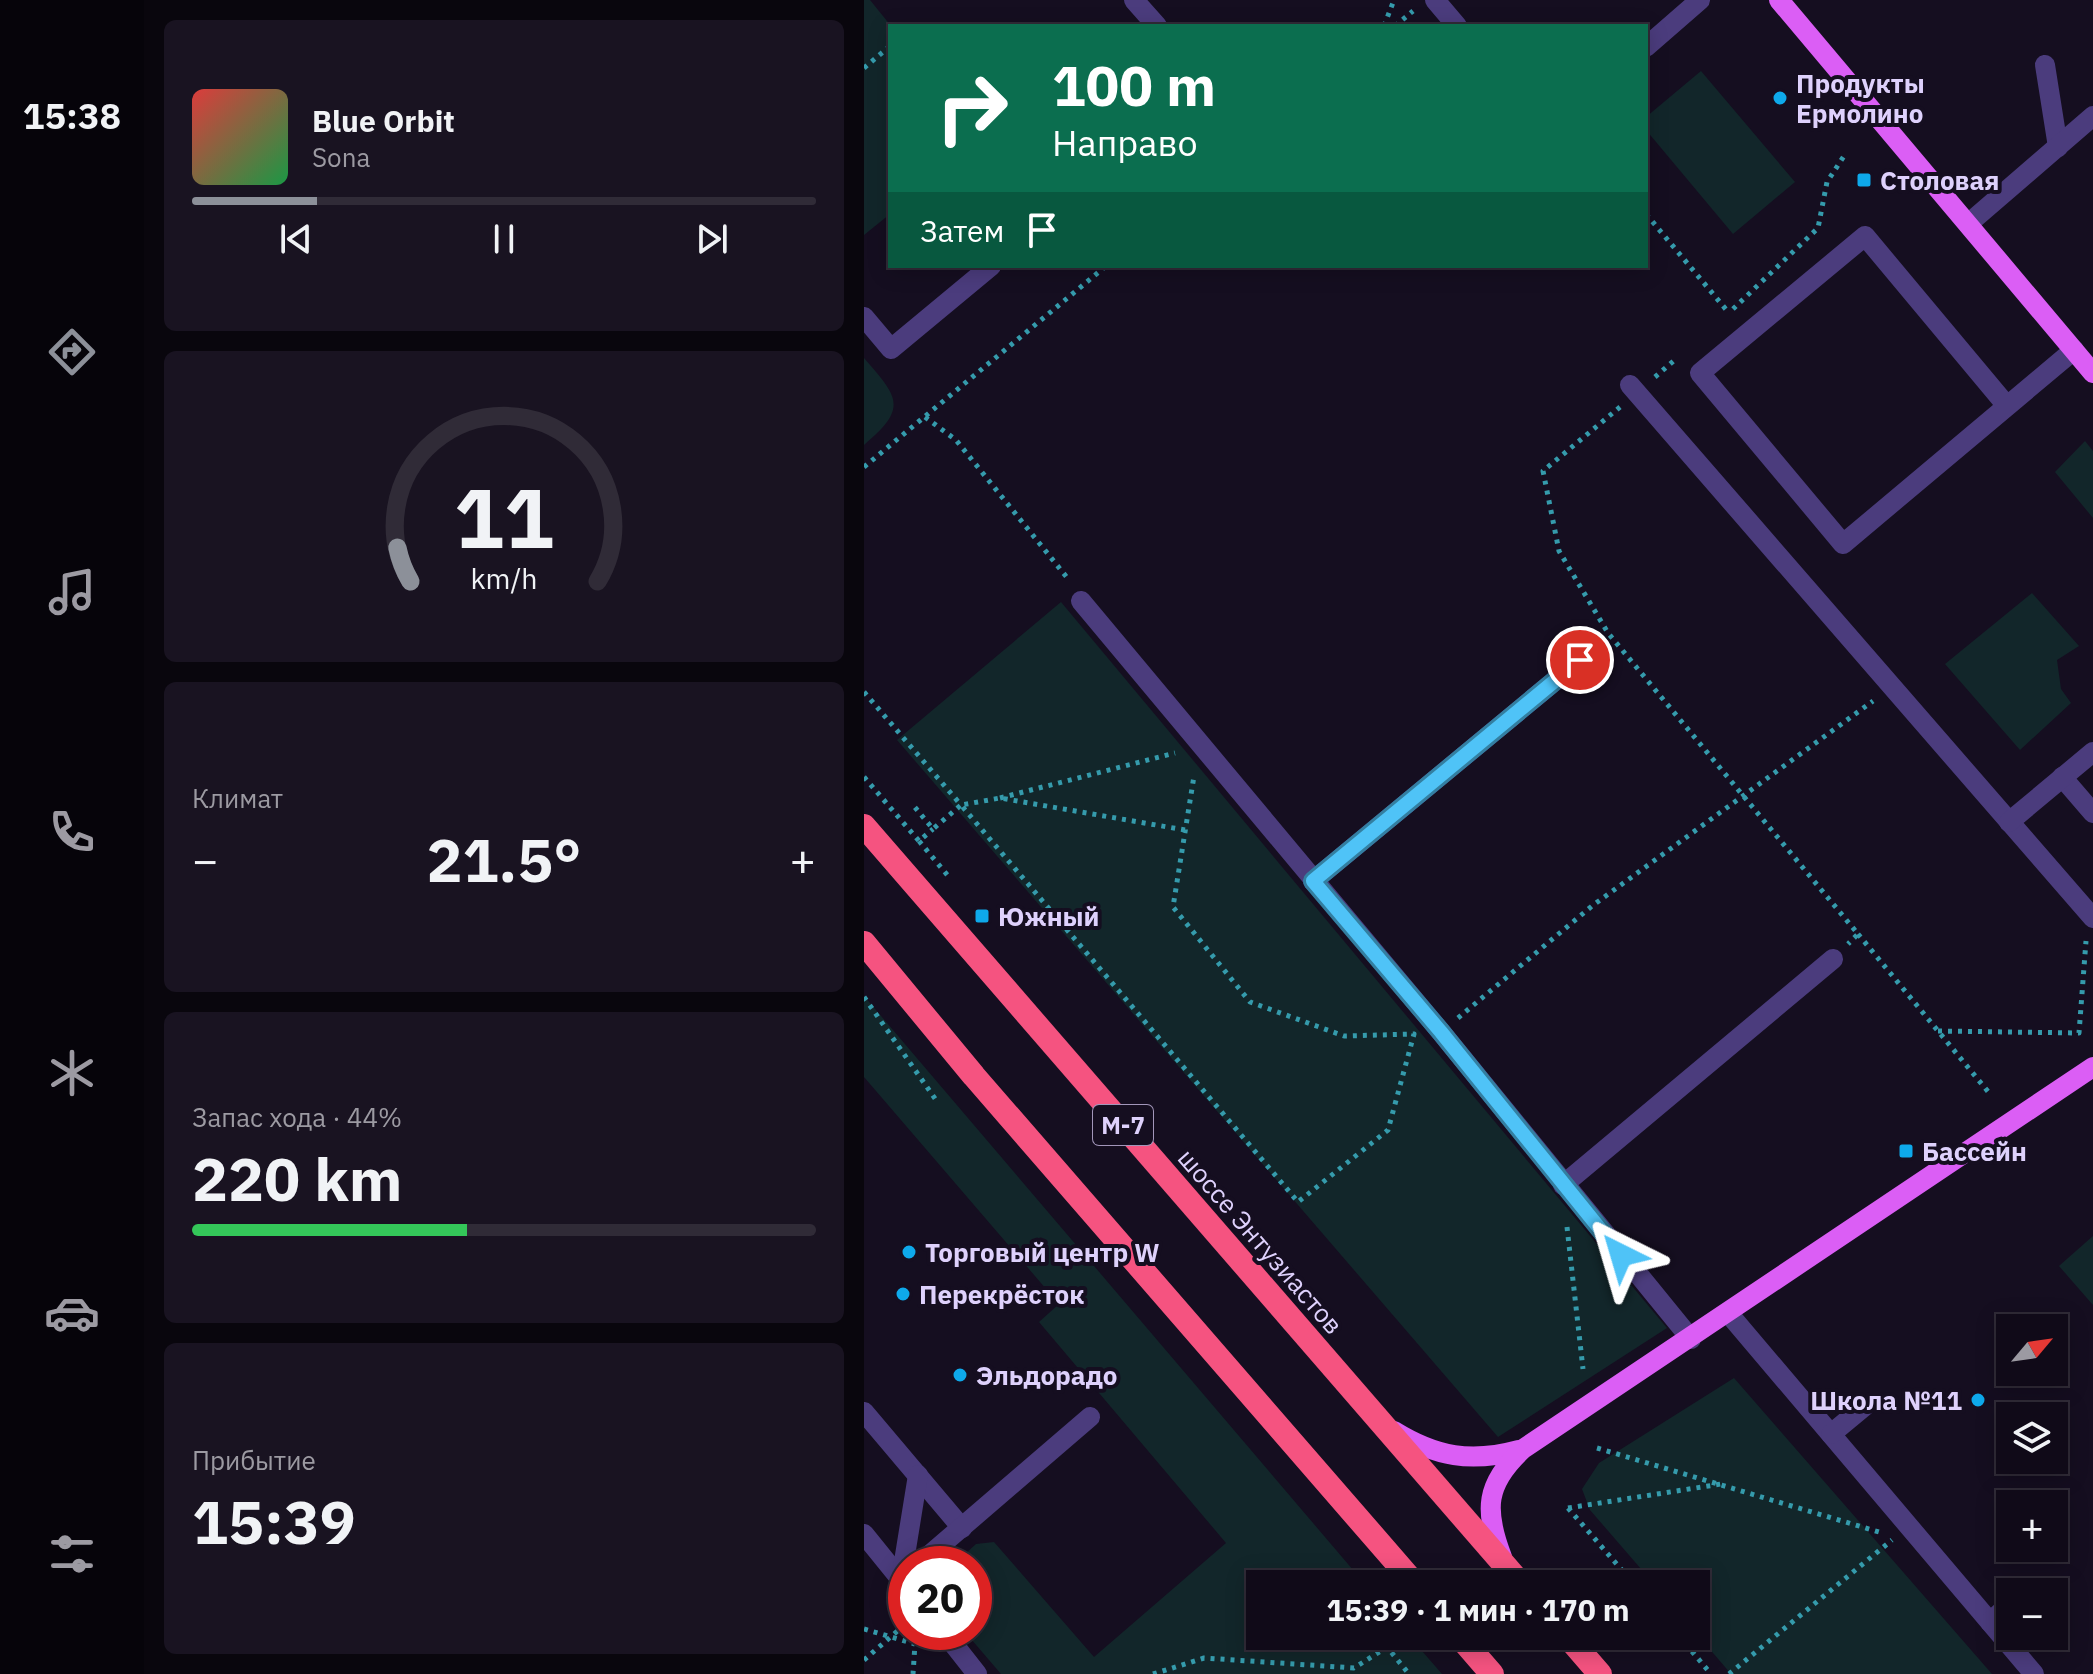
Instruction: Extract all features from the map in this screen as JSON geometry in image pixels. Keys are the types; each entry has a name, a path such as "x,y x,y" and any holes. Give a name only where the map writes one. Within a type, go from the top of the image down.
{"highway":[{"name":"шоссе Энтузиастов","path":"864,826 1509,1570"},
{"path":"864,943 974,1076 1403,1570"},
{"path":"1471,1650 1492,1674"},
{"path":"1579,1650 1600,1674"}],"main road":[{"path":"1779,0 2093,373"},
{"path":"1505,1565 1493,1533 1490,1507 1493,1486 1505,1465 1523,1449 1729,1314 2093,1067"},
{"path":"1381,1423 1418,1446 1449,1457 1475,1459 1523,1449"}],"street":[{"path":"1134,0 1155,24"},
{"path":"1435,0 1455,24"},
{"path":"1648,45 1700,0"},
{"path":"2045,65 2058,147"},
{"path":"1968,224 2093,116"},
{"path":"2007,406 1865,236 1700,373 1843,544 2074,350"},
{"path":"864,317 891,349 989,268"},
{"path":"1633,389 2090,915"},
{"path":"1081,601 1441,1032 1691,1339"},
{"path":"1313,881 1580,660"},
{"path":"2009,822 2093,752"},
{"path":"2062,777 2093,813"},
{"path":"1563,1185 1833,959"},
{"path":"1729,1314 2034,1674"},
{"path":"1831,1434 1866,1405"},
{"path":"864,1412 962,1528"},
{"path":"940,1546 1090,1417"},
{"path":"909,1546 918,1475"},
{"path":"864,1534 888,1562"},
{"path":"1990,1622 1996,1617"},
{"path":"958,1650 977,1674"}],"path":[{"path":"1385,24 1394,0"},
{"path":"864,68 888,48"},
{"path":"1717,323 1818,228 1827,182 1844,156"},
{"path":"1648,216 1729,313"},
{"path":"864,467 1104,268"},
{"path":"1683,353 1633,389 1543,471 1559,551 1608,633 1990,1094"},
{"path":"925,417 956,440 1061,566 1081,601"},
{"path":"1441,1032 1592,906 1892,687"},
{"path":"864,692 961,805 1298,1202 1388,1130 1414,1034 1344,1036 1250,1002 1173,907 1202,747 961,805 919,841 864,777"},
{"path":"1000,798 1185,830"},
{"path":"913,805 933,829"},
{"path":"1938,1031 2079,1033 2090,915"},
{"path":"1833,959 1858,934"},
{"path":"864,997 936,1100"},
{"path":"1566,1218 1583,1369"},
{"path":"1597,1448 1723,1483 1895,1537 1729,1674"},
{"path":"1622,1570 1568,1508 1723,1483"},
{"path":"864,1629 888,1636"},
{"path":"864,1660 888,1640"},
{"path":"1153,1674 1204,1658 1355,1671 1387,1647 1409,1674"},
{"path":"913,1674 915,1650"},
{"path":"1691,1650 1711,1674"}],"green space":[{"path":"864,0 870,0 889,24 888,216 864,235"},
{"path":"1701,71 1795,182 1733,234 1648,132 1648,115"},
{"path":"864,358 885,383 894,403 887,421 864,445"},
{"path":"2085,441 2093,451 2093,518 2055,472"},
{"path":"2032,593 2079,646 2057,660 2061,689 2071,703 2020,750 1945,664"},
{"path":"1061,602 1667,1328 1498,1437 897,740"},
{"path":"864,996 1353,1570 1246,1570 1246,1650 1421,1650 1442,1674 1001,1674 980,1650 992,1650 992,1546 974,1546 976,1544 994,1542 1094,1657 1226,1543 1039,1322 1059,1304 864,1077"},
{"path":"2093,1236 2093,1305 2059,1266"},
{"path":"1734,1378 1992,1674 1731,1674 1710,1649 1710,1570 1642,1570 1590,1510 1582,1489 1599,1463"}],"place":[{"name":"Продукты Ермолино","path":"1780,98"},
{"name":"Столовая","path":"1864,180"},
{"name":"Южный","path":"982,916"},
{"name":"Бассейн","path":"1906,1151"},
{"name":"Торговый центр W","path":"909,1252"},
{"name":"Перекрёсток","path":"903,1294"},
{"name":"Эльдорадо","path":"960,1375"},
{"name":"Школа №11","path":"1978,1400"}],"route":[{"path":"1580,660 1313,881 1441,1032 1621,1255"}]}
